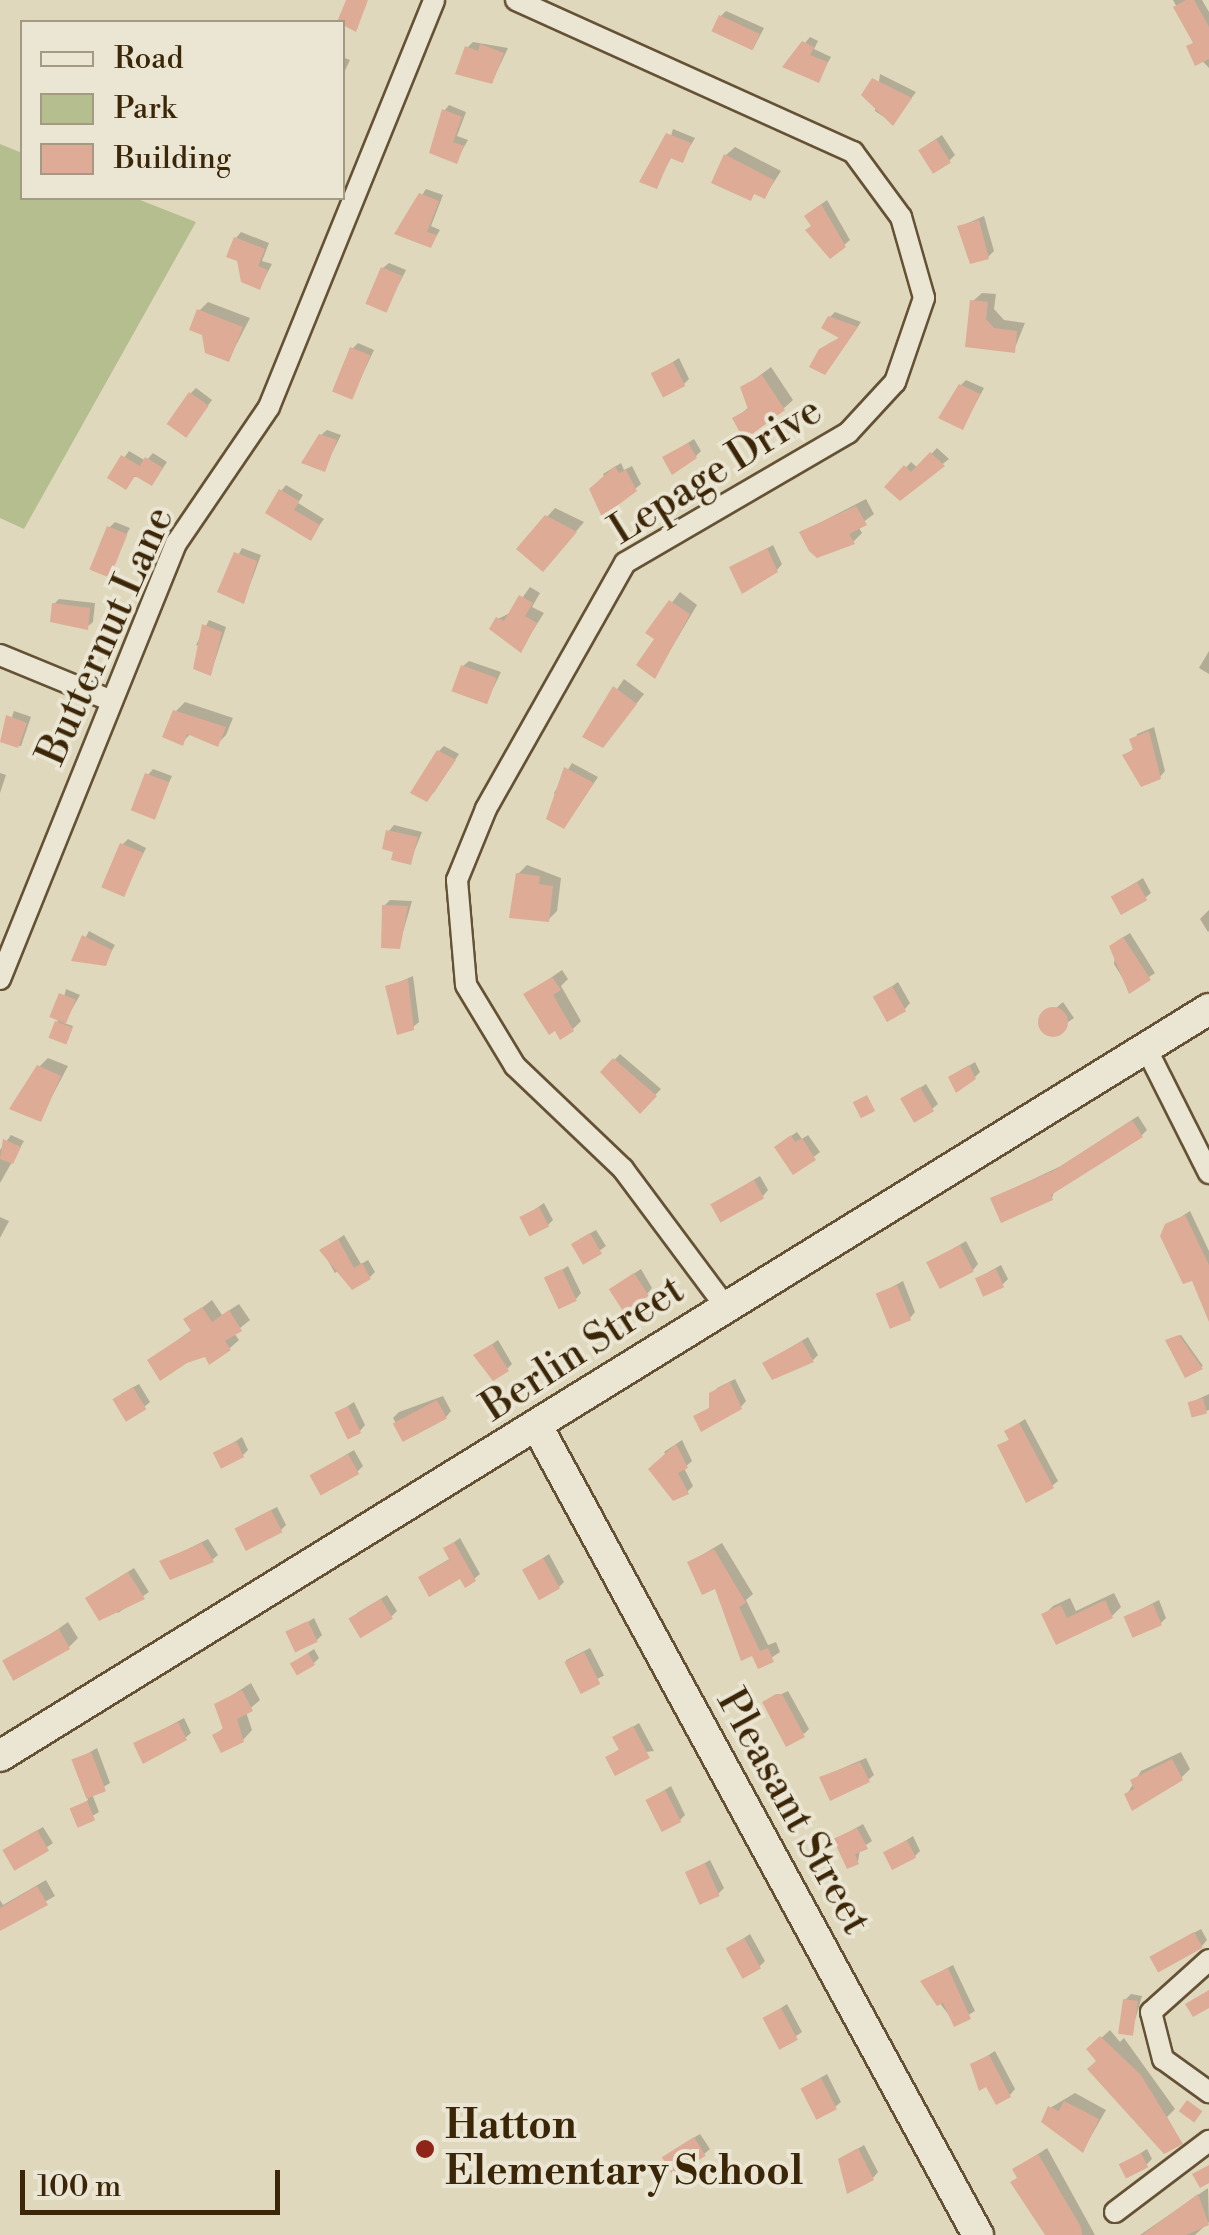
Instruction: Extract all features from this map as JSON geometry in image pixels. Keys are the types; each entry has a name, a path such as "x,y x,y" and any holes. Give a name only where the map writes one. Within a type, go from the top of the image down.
{"main road":[{"name":"Berlin Street","path":"0,1755 538,1428 725,1306 1209,1009"},
{"name":"Pleasant Street","path":"538,1428 978,2235"}],"street":[{"name":"Butternut Lane","path":"0,979 177,542 268,408 434,0"},
{"name":"Lepage Drive","path":"516,0 853,152 901,218 924,298 895,382 848,433 624,563 486,809 457,880 466,985 516,1066 623,1169 725,1306"},
{"path":"0,655 112,701"},
{"path":"1146,1048 1209,1173"},
{"path":"1209,1960 1151,2012 1163,2059 1209,2092"},
{"path":"1115,2212 1209,2141"}],"green space":[{"path":"0,144 20,152 20,200 140,200 196,222 24,529 0,518"}],"building":[{"path":"346,0 368,0 356,32 345,26 345,20 338,20"},
{"path":"1194,0 1209,27 1209,59 1195,66 1186,46 1193,43 1173,7"},
{"path":"719,15 760,34 752,50 711,31"},
{"path":"802,41 814,47 810,55 828,62 819,83 782,67"},
{"path":"480,44 504,53 492,84 455,74 465,46 478,51"},
{"path":"872,78 912,98 893,126 861,95"},
{"path":"442,109 462,117 453,142 464,146 457,164 429,153"},
{"path":"666,133 691,143 683,163 670,158 657,189 639,182"},
{"path":"936,139 951,163 933,174 918,150"},
{"path":"724,154 774,180 765,199 754,194 751,201 711,183"},
{"path":"419,193 439,201 427,232 437,235 431,248 394,234"},
{"path":"821,204 846,247 830,259 805,230 811,226 804,216"},
{"path":"979,220 989,259 970,264 957,226"},
{"path":"234,237 265,249 258,266 268,270 260,290 241,282 237,261 226,257"},
{"path":"381,267 402,276 387,313 365,304"},
{"path":"970,300 988,302 986,319 994,328 1017,331 1015,353 965,347"},
{"path":"197,309 243,327 229,362 205,353 202,335 189,330"},
{"path":"828,316 858,327 825,375 809,367 819,349 839,338 821,328"},
{"path":"350,347 370,355 352,400 332,392"},
{"path":"673,362 685,386 663,397 651,373"},
{"path":"762,375 785,410 744,440 732,418 748,409 740,387"},
{"path":"959,384 980,394 963,430 938,418"},
{"path":"189,392 209,406 186,438 167,424"},
{"path":"319,434 337,440 325,472 301,463"},
{"path":"688,443 697,458 672,475 662,457"},
{"path":"930,452 945,466 900,501 884,487 904,465 911,472"},
{"path":"121,455 140,466 145,457 163,468 152,486 135,476 126,490 107,478"},
{"path":"615,466 619,473 626,470 637,491 602,517 589,489"},
{"path":"279,489 299,501 294,510 320,525 311,541 265,513"},
{"path":"856,506 867,525 849,534 855,544 817,558 809,551 799,532"},
{"path":"545,515 577,532 543,572 516,549"},
{"path":"107,526 127,534 110,578 89,570"},
{"path":"767,548 778,572 742,594 729,567"},
{"path":"234,552 257,561 244,604 217,592"},
{"path":"519,595 533,603 525,616 537,623 521,653 489,629 496,617 504,621"},
{"path":"669,600 690,614 655,679 636,665 654,639 645,633"},
{"path":"52,603 90,608 88,630 50,622"},
{"path":"202,624 222,632 211,676 193,669"},
{"path":"461,665 497,678 487,704 451,691"},
{"path":"613,686 637,704 603,748 582,737"},
{"path":"173,710 226,727 218,747 187,734 183,746 162,737"},
{"path":"6,715 27,723 18,748 0,742"},
{"path":"1149,731 1161,779 1141,787 1122,755 1133,750 1129,739"},
{"path":"437,750 456,760 427,802 410,793"},
{"path":"564,767 594,783 564,829 546,819"},
{"path":"145,773 169,782 155,820 131,810"},
{"path":"386,830 418,837 411,865 391,860 393,852 382,849"},
{"path":"120,843 143,853 124,897 101,887"},
{"path":"516,873 540,876 539,884 553,886 549,922 509,918"},
{"path":"1137,882 1147,900 1121,915 1111,897"},
{"path":"382,905 408,906 400,949 381,948"},
{"path":"82,935 112,950 106,966 71,961"},
{"path":"1123,937 1151,980 1129,994 1109,946"},
{"path":"552,977 561,990 553,995 574,1031 560,1040 555,1031 549,1035 523,994"},
{"path":"408,979 414,1030 397,1035 385,986"},
{"path":"892,986 906,1011 887,1022 873,997"},
{"path":"59,993 76,1000 66,1024 49,1017"},
{"path":"1053,1007 1063,1012 1068,1022 1063,1032 1053,1037 1043,1032 1038,1022 1043,1012"},
{"path":"55,1021 73,1028 66,1045 49,1038"},
{"path":"613,1058 657,1096 640,1114 600,1072"},
{"path":"37,1065 61,1076 41,1122 9,1109"},
{"path":"969,1065 976,1079 956,1093 948,1077"},
{"path":"920,1087 934,1111 914,1123 900,1098"},
{"path":"867,1095 875,1111 861,1118 853,1102"},
{"path":"1132,1120 1143,1137 1051,1195 1053,1200 1001,1223 990,1198 1053,1171"},
{"path":"791,1135 795,1142 802,1138 816,1160 793,1175 774,1147"},
{"path":"3,1139 21,1147 13,1164 0,1159"},
{"path":"754,1180 764,1198 720,1223 710,1204"},
{"path":"539,1207 549,1227 529,1237 519,1217"},
{"path":"1185,1215 1209,1265 1209,1322 1192,1281 1183,1284 1160,1236 1165,1224"},
{"path":"590,1233 602,1254 583,1265 571,1244"},
{"path":"338,1239 354,1268 362,1263 371,1279 352,1290 319,1250"},
{"path":"960,1245 974,1272 940,1289 926,1262"},
{"path":"562,1269 577,1301 559,1309 544,1277"},
{"path":"996,1269 1004,1287 983,1297 975,1278"},
{"path":"634,1273 649,1296 624,1312 609,1289"},
{"path":"897,1285 911,1320 890,1329 876,1294"},
{"path":"202,1307 212,1322 229,1310 242,1331 225,1341 231,1350 209,1365 205,1357 187,1363 160,1381 147,1360 191,1331 183,1319"},
{"path":"1179,1335 1203,1369 1185,1378 1165,1340"},
{"path":"802,1341 814,1362 772,1380 762,1363"},
{"path":"492,1344 509,1371 493,1381 473,1355"},
{"path":"730,1382 742,1409 701,1432 693,1416 709,1408 709,1393"},
{"path":"133,1387 146,1409 126,1422 112,1399"},
{"path":"1203,1398 1207,1413 1192,1418 1188,1402"},
{"path":"437,1400 447,1419 403,1442 393,1423"},
{"path":"348,1406 361,1433 348,1440 335,1413"},
{"path":"1019,1423 1054,1488 1026,1503 997,1445 1009,1440 1004,1431"},
{"path":"236,1441 244,1457 221,1469 213,1453"},
{"path":"676,1444 688,1468 678,1473 689,1494 673,1501 648,1469"},
{"path":"348,1454 359,1474 321,1495 310,1475"},
{"path":"271,1510 282,1532 246,1551 234,1529"},
{"path":"454,1542 476,1581 465,1588 460,1579 429,1597 418,1577 449,1560 452,1565 443,1548"},
{"path":"202,1543 214,1562 170,1580 159,1561"},
{"path":"714,1549 746,1603 739,1607 760,1651 768,1648 774,1662 758,1669 752,1656 741,1661 715,1589 702,1595 687,1562"},
{"path":"543,1558 560,1589 539,1600 522,1570"},
{"path":"128,1572 145,1599 99,1621 85,1598"},
{"path":"381,1599 393,1619 360,1638 348,1619"},
{"path":"1105,1600 1113,1618 1056,1645 1041,1614 1061,1605 1067,1618"},
{"path":"1153,1604 1162,1625 1133,1638 1124,1617"},
{"path":"308,1621 318,1642 295,1652 285,1632"},
{"path":"59,1629 70,1649 13,1681 2,1661"},
{"path":"584,1652 600,1684 581,1694 564,1662"},
{"path":"308,1653 315,1665 297,1676 290,1663"},
{"path":"242,1690 253,1711 237,1719 244,1742 221,1753 212,1735 223,1729 214,1704"},
{"path":"782,1694 805,1737 786,1747 762,1702"},
{"path":"178,1722 187,1740 143,1764 133,1743"},
{"path":"633,1726 650,1758 615,1776 605,1757 619,1750 612,1737"},
{"path":"91,1752 106,1791 86,1799 71,1760"},
{"path":"1172,1759 1183,1780 1132,1811 1124,1794 1134,1789 1130,1780"},
{"path":"860,1762 870,1782 830,1801 819,1777"},
{"path":"665,1790 681,1822 662,1832 645,1800"},
{"path":"87,1801 95,1820 78,1828 70,1808"},
{"path":"857,1828 868,1849 855,1854 859,1864 847,1869 833,1839"},
{"path":"37,1830 49,1851 14,1871 2,1850"},
{"path":"907,1840 916,1858 892,1870 883,1852"},
{"path":"705,1863 720,1896 700,1905 685,1872"},
{"path":"37,1886 48,1905 0,1931 0,1908"},
{"path":"1194,1932 1203,1948 1158,1972 1149,1957"},
{"path":"744,1938 761,1969 743,1979 726,1948"},
{"path":"948,1968 971,2019 954,2027 943,2003 937,2006 920,1981"},
{"path":"1209,1990 1209,2008 1193,2017 1185,2004"},
{"path":"1123,1999 1138,2001 1133,2036 1118,2034"},
{"path":"781,2008 798,2040 779,2050 762,2018"},
{"path":"1100,2036 1141,2075 1183,2144 1164,2154 1087,2069 1096,2061 1086,2049"},
{"path":"989,2055 1011,2097 996,2105 986,2087 979,2091 970,2064"},
{"path":"821,2078 837,2109 816,2120 801,2088"},
{"path":"1187,2100 1202,2111 1194,2122 1179,2111"},
{"path":"1064,2101 1099,2119 1083,2153 1041,2122 1048,2106 1059,2111"},
{"path":"694,2137 706,2156 673,2176 662,2157"},
{"path":"858,2148 874,2180 847,2194 838,2159"},
{"path":"1141,2153 1148,2167 1126,2179 1119,2164"},
{"path":"1038,2154 1082,2235 1045,2235 1010,2182 1017,2178 1012,2169"},
{"path":"1209,2165 1209,2183 1200,2188 1192,2174"},
{"path":"1198,2194 1209,2225 1186,2235 1142,2235"}],"place":[{"name":"Hatton Elementary School","path":"425,2149"}]}
